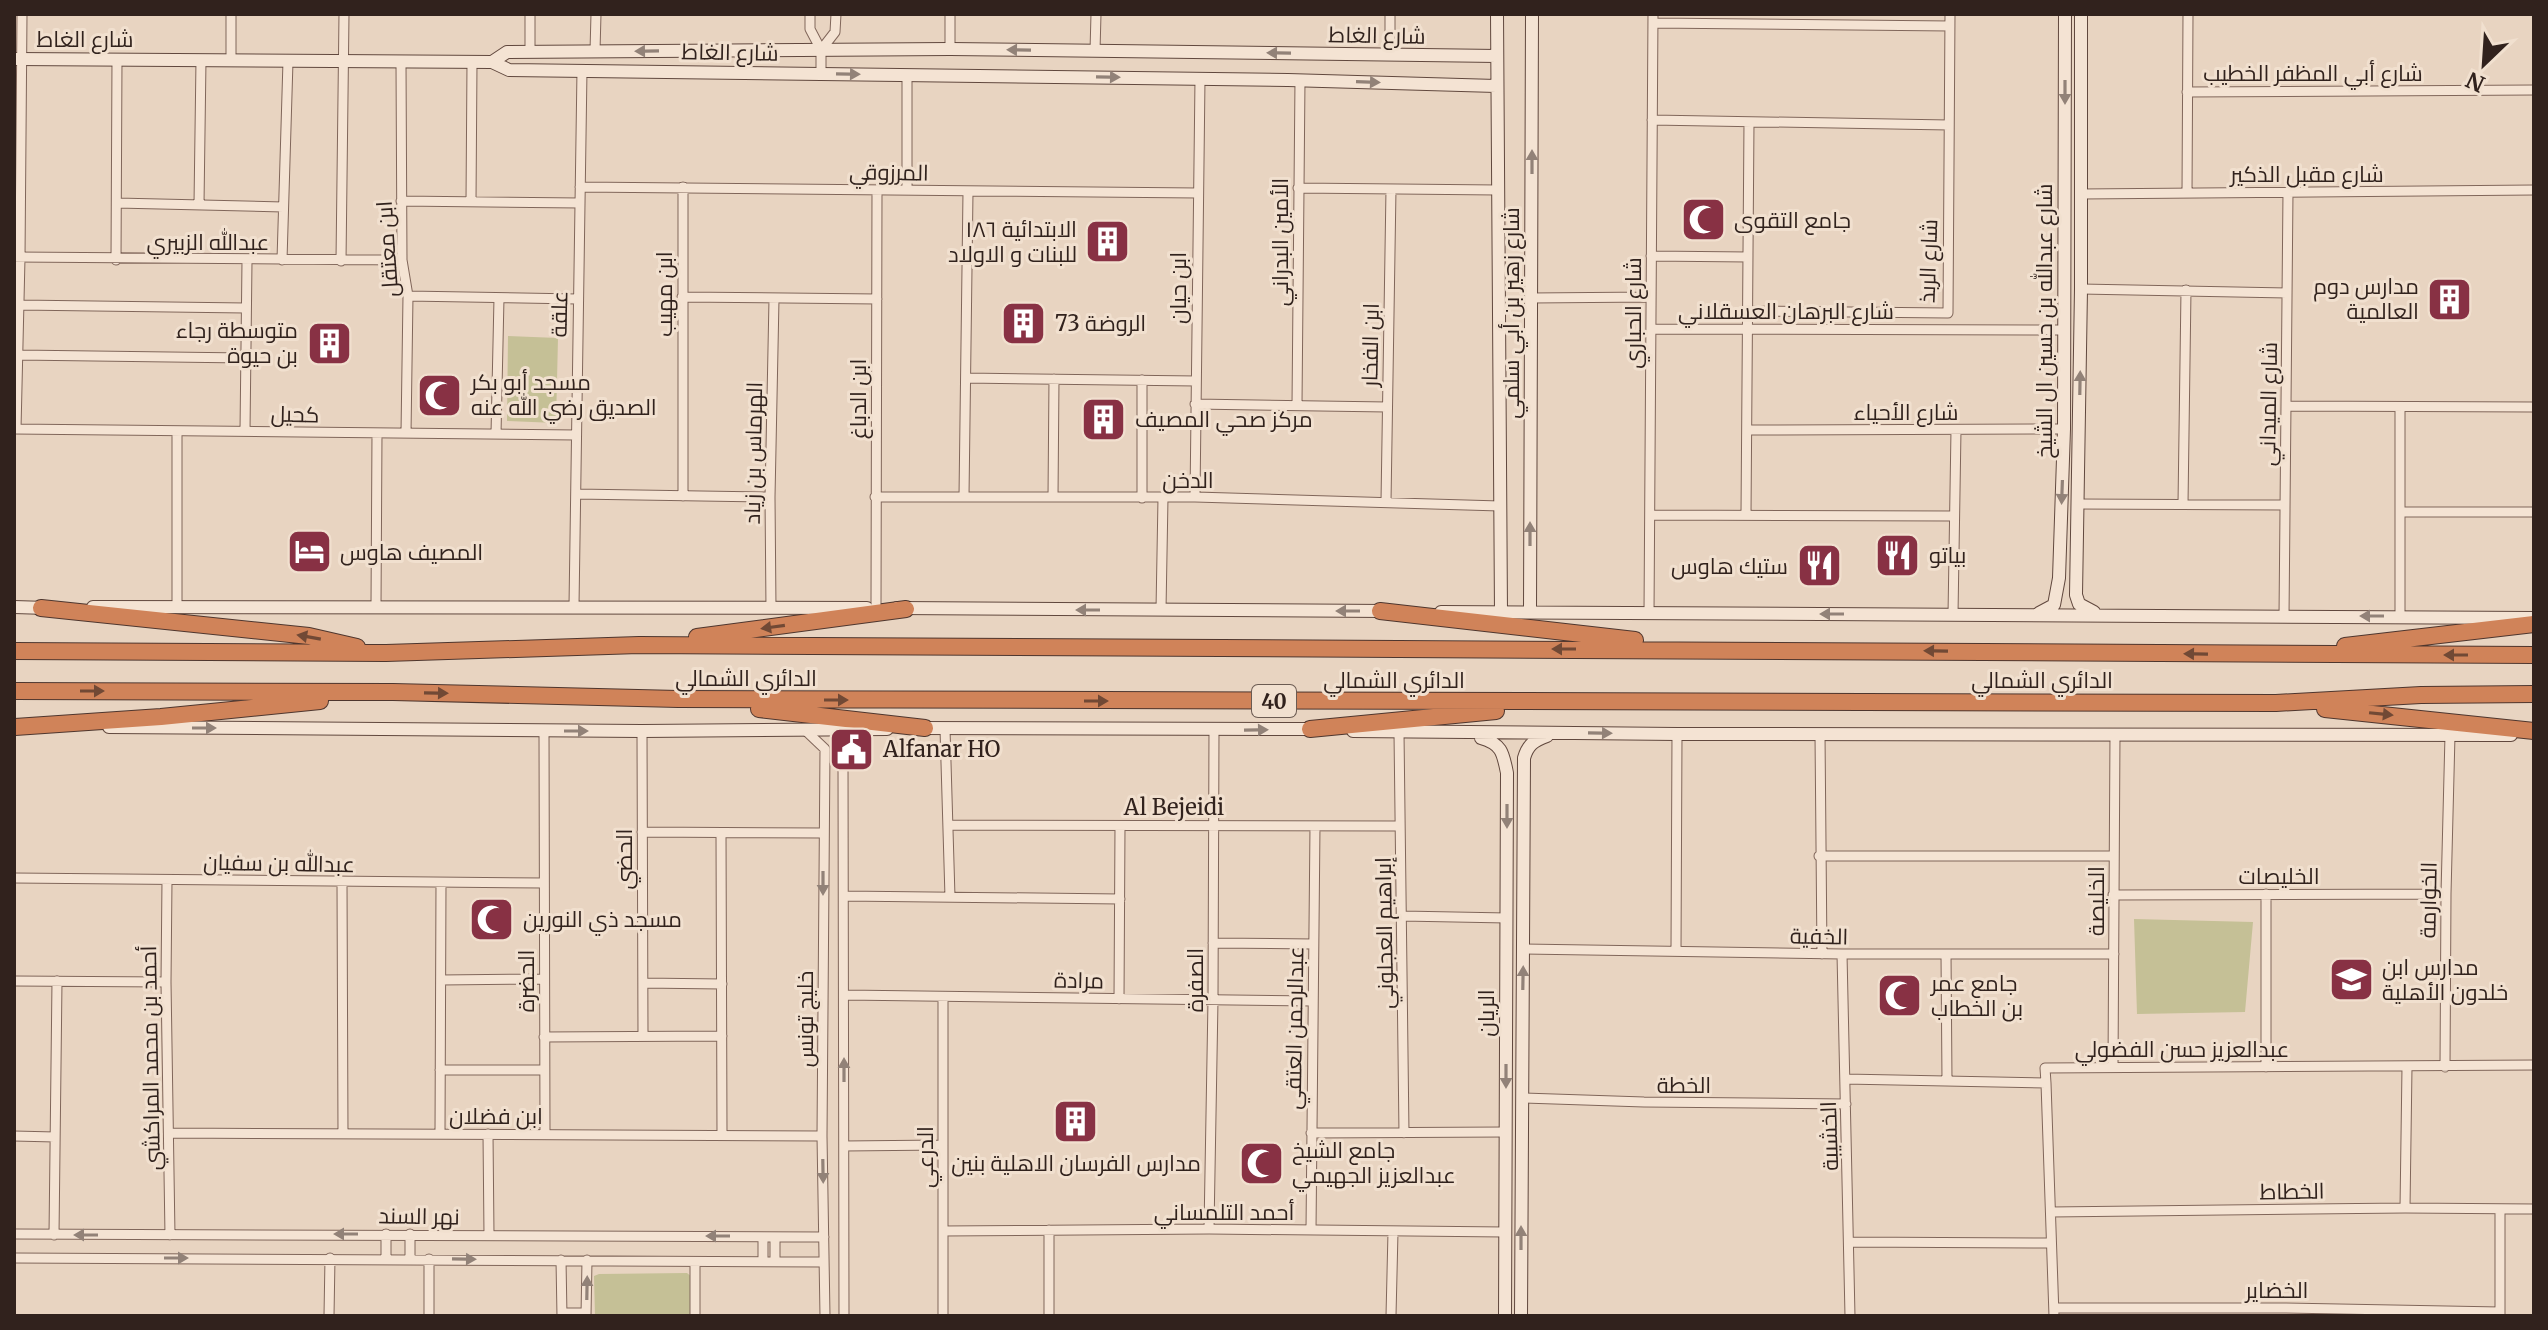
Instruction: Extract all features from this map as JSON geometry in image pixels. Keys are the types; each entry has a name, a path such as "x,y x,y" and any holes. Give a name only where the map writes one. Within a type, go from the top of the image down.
{"highway":[{"path":"41,608 309,636 386,653"},
{"path":"639,645 906,609"},
{"path":"1380,611 1720,649"},
{"path":"2274,654 2534,621"},
{"name":"الدائري الشمالي","path":"14,651 386,653 639,645 2534,655"},
{"name":"الدائري الشمالي","path":"14,691 393,692 678,699 2276,703 2421,695 2534,694"},
{"path":"15,727 161,717 393,692"},
{"path":"678,699 925,728"},
{"path":"1310,729 1584,702"},
{"path":"2276,703 2534,733"}],"street":[{"path":"15,429 19,305 18,59 22,14"},
{"path":"231,14 231,60"},
{"path":"341,261 344,14"},
{"path":"530,14 530,52"},
{"path":"595,51 596,14"},
{"path":"810,14 810,29 821,50 821,73"},
{"path":"821,50 835,32 836,14"},
{"path":"950,14 950,49"},
{"path":"1095,51 1096,14"},
{"path":"1390,14 1390,55"},
{"name":"شارع زهير بن أبي سلمي","path":"1497,14 1501,612"},
{"name":"شارع زهير بن أبي سلمي","path":"1530,612 1532,14"},
{"name":"شارع الربذ","path":"1748,311 1948,313 1950,14"},
{"name":"شارع عبدالله بن حسين ال الشيخ","path":"2033,615 2047,611 2054,605 2059,578 2064,429 2065,14"},
{"name":"شارع عبدالله بن حسين ال الشيخ","path":"2076,580 2081,289 2081,14"},
{"path":"2187,193 2188,14"},
{"path":"1653,18 1950,26"},
{"name":"شارع الحباري","path":"1649,613 1653,18"},
{"name":"شارع الغاط","path":"492,62 507,52 595,51 950,49 1497,56"},
{"name":"شارع الغاط","path":"18,59 492,62 509,70 1300,80 1496,86"},
{"path":"116,260 117,59"},
{"path":"199,204 201,60"},
{"path":"282,260 288,61"},
{"name":"ابن معتقل","path":"401,63 402,260 408,296 406,433"},
{"path":"471,201 472,63"},
{"name":"علقة","path":"574,606 582,70"},
{"path":"907,75 907,190"},
{"name":"ابن حيان","path":"1195,497 1200,79"},
{"name":"الأمين البدراني","path":"1297,405 1300,80"},
{"name":"شارع أبي المظفر الخطيب","path":"2187,92 2534,90"},
{"path":"1652,120 1949,125"},
{"path":"1746,515 1749,122"},
{"name":"المرزوقي","path":"580,187 1197,193"},
{"name":"ابن مهيب","path":"683,187 683,496"},
{"path":"1298,188 1497,190"},
{"name":"ابن الفخار","path":"1386,502 1391,189"},
{"name":"ابن الدباغ","path":"876,608 877,190"},
{"name":"شارع مقبل الذكير","path":"2081,194 2534,190"},
{"path":"964,496 968,192"},
{"name":"شارع الميداني","path":"2284,617 2288,192"},
{"path":"401,201 579,203"},
{"path":"117,203 283,207"},
{"path":"1651,256 1748,257"},
{"name":"عبدالله الزبيري","path":"17,258 402,260"},
{"path":"245,431 247,261"},
{"path":"2081,289 2287,293"},
{"path":"2183,504 2186,290"},
{"path":"408,296 577,299"},
{"path":"682,297 877,299"},
{"path":"1531,298 1651,297"},
{"path":"496,434 499,298"},
{"name":"الهرماس بن زياد","path":"771,608 774,299"},
{"path":"19,305 245,308"},
{"name":"شارع البرهان العسقلاني","path":"1651,329 2065,330"},
{"path":"18,355 245,358"},
{"path":"966,378 1196,381"},
{"path":"1053,497 1054,379"},
{"path":"1142,380 1142,498"},
{"path":"1195,404 1387,407"},
{"path":"2286,406 2534,407"},
{"path":"2400,408 2400,616"},
{"name":"كحيل","path":"15,429 576,435"},
{"name":"شارع الأحياء","path":"1748,430 2064,429"},
{"path":"1953,615 1956,430"},
{"path":"177,431 177,606"},
{"path":"376,607 377,433"},
{"path":"576,494 770,497"},
{"name":"الدخن","path":"875,497 1195,497 1500,506"},
{"path":"1161,610 1163,498"},
{"path":"2078,504 2284,505"},
{"path":"2401,512 2534,512"},
{"path":"1650,515 1954,516"},
{"path":"2059,578 2061,587 2069,591 2076,580"},
{"path":"2076,580 2079,604 2100,614"},
{"path":"14,607 574,606 2100,614 2400,616 2534,621"},
{"path":"15,727 642,731 1310,729 1467,734 2534,733"},
{"path":"945,729 950,897"},
{"name":"الحضرة","path":"544,730 545,1134"},
{"name":"خليج تونس","path":"805,730 825,749 822,1136 825,1316"},
{"name":"خليج تونس","path":"844,1316 843,759 849,741 862,730"},
{"name":"الصفرة","path":"1209,1229 1214,730"},
{"name":"الحضي","path":"642,731 643,1036"},
{"name":"إبراهيم العجلوني","path":"1399,733 1404,1133"},
{"path":"1467,734 1493,741 1499,746 1505,763 1523,763 1526,749 1534,741 1556,733"},
{"path":"1676,951 1677,734"},
{"path":"1820,734 1822,954"},
{"name":"الخليصة","path":"2113,1067 2115,734"},
{"name":"الخوارمة","path":"2445,1067 2450,735"},
{"name":"الريان","path":"1505,763 1505,1316"},
{"name":"الريان","path":"1521,1316 1523,763"},
{"path":"825,796 843,797"},
{"name":"Al Bejeidi","path":"948,825 1400,826"},
{"path":"1119,999 1120,826"},
{"name":"عبدالرحمن العتقي","path":"1311,1230 1315,826"},
{"path":"642,832 823,833"},
{"path":"721,833 722,1134"},
{"path":"1819,856 2114,856"},
{"name":"عبدالله بن سفيان","path":"14,878 544,883"},
{"name":"أحمد بن محمد المراكشي","path":"167,880 170,1235"},
{"path":"342,882 343,1133"},
{"path":"440,1134 441,883"},
{"path":"2266,894 2266,1067"},
{"name":"الخليصات","path":"2113,895 2446,894"},
{"path":"844,896 1120,899"},
{"path":"1402,916 1507,918"},
{"path":"1213,943 1313,944"},
{"name":"الخفية","path":"1523,949 1822,954 2114,954"},
{"name":"الخشيبة","path":"1842,954 1850,1316"},
{"path":"1946,954 1947,1081"},
{"path":"441,980 544,979"},
{"path":"14,981 166,982"},
{"path":"54,1235 57,981"},
{"path":"643,983 722,984"},
{"name":"مرادة","path":"845,995 1312,1001"},
{"name":"الدرعي","path":"943,997 943,1316"},
{"path":"544,1037 722,1036"},
{"name":"عبدالعزيز حسن الفضولي","path":"2046,1083 2045,1068 2534,1065"},
{"path":"2405,1208 2407,1067"},
{"path":"440,1070 544,1070"},
{"path":"1845,1079 2046,1083 2054,1312"},
{"name":"الخطة","path":"1522,1098 1846,1104"},
{"path":"1311,1133 1505,1132"},
{"name":"ابن فضلان","path":"169,1133 822,1136"},
{"path":"488,1134 489,1235"},
{"path":"14,1136 55,1137"},
{"path":"844,1146 943,1145"},
{"path":"2500,1209 2500,1314"},
{"name":"الخطاط","path":"2051,1212 2534,1209"},
{"name":"أحمد التلمساني","path":"943,1231 1209,1229 1504,1232"},
{"path":"1049,1230 1049,1316"},
{"path":"1391,1316 1393,1232"},
{"name":"نهر السند","path":"14,1234 824,1237"},
{"path":"386,1234 386,1259"},
{"path":"410,1234 410,1258"},
{"path":"763,1237 763,1260"},
{"path":"775,1237 775,1260"},
{"path":"1849,1242 2050,1243"},
{"name":"نهر السند","path":"14,1258 824,1262"},
{"path":"329,1316 330,1258"},
{"path":"429,1259 429,1316"},
{"path":"561,1260 562,1314 586,1314 587,1260"},
{"path":"695,1262 695,1316"},
{"name":"الخضاير","path":"2054,1312 2500,1314"}],"shaded area":[{"path":"508,336 558,338 556,423 507,421"},
{"path":"2134,919 2253,922 2245,1012 2137,1014"},
{"path":"687,1273 692,1277 692,1316 595,1316 594,1276"}],"place":[{"name":"جامع التقوى","path":"1703,220"},
{"name":"الابتدائية ١٨٦ للبنات و الاولاد","path":"1108,242"},
{"name":"مدارس دوم العالمية","path":"2450,299"},
{"name":"الروضة 73","path":"1024,323"},
{"name":"متوسطة رجاء بن حيوة","path":"329,343"},
{"name":"مسجد أبو بكر الصديق رضي الله عنه","path":"440,395"},
{"name":"مركز صحي المصيف","path":"1104,419"},
{"name":"المصيف هاوس","path":"309,552"},
{"name":"بياتو","path":"1898,555"},
{"name":"ستيك هاوس","path":"1819,566"},
{"name":"Alfanar HO","path":"852,749"},
{"name":"مسجد ذي النورين","path":"492,919"},
{"name":"مدارس ابن خلدون الأهلية","path":"2351,980"},
{"name":"جامع عمر بن الخطاب","path":"1900,996"},
{"name":"مدارس الفرسان الاهلية بنين","path":"1076,1122"},
{"name":"جامع الشيخ عبدالعزيز الجهيمي","path":"1261,1163"}]}
